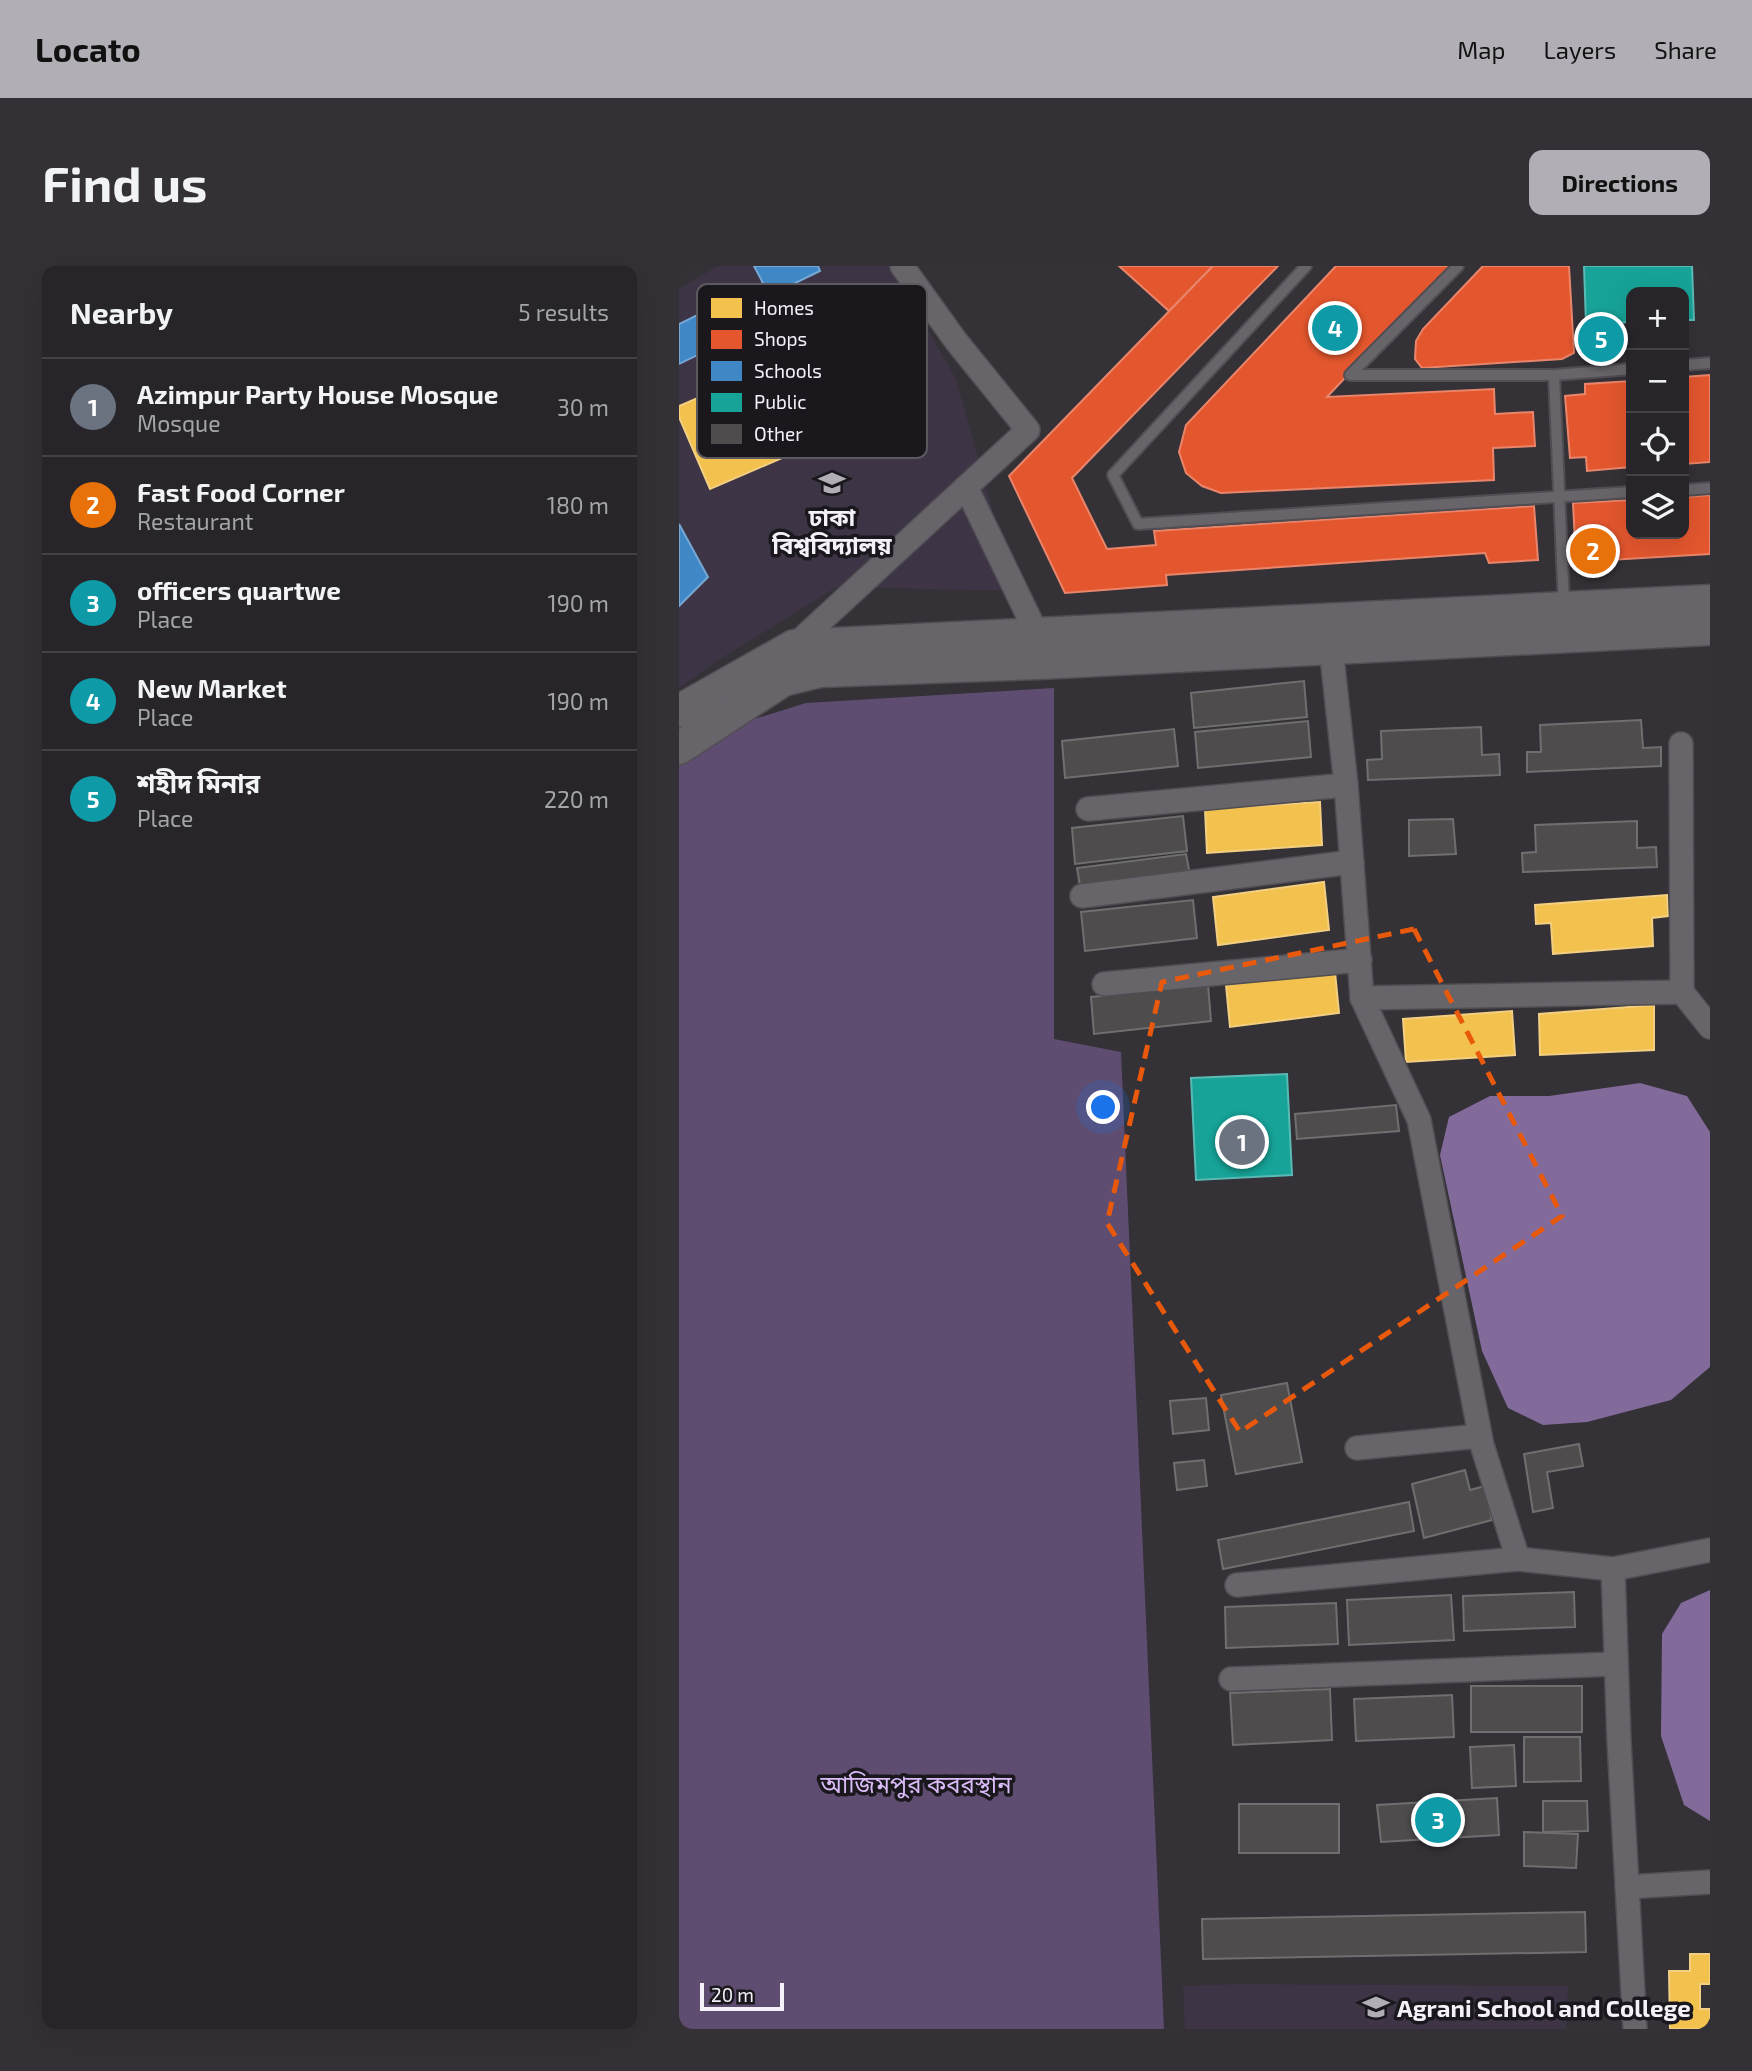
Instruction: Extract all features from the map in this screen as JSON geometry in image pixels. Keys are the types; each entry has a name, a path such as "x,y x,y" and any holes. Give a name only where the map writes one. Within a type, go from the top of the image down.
{"main road":[{"path":"679,748 783,680 820,671 1038,648 1564,608 1710,601"},
{"path":"679,711 794,646 1331,648 1710,629"}],"street":[{"path":"902,266 915,284"},
{"path":"794,646 1028,430 927,301"},
{"path":"966,487 1038,648"},
{"path":"1331,648 1346,785 1362,998 1419,1120 1480,1436 1518,1559"},
{"path":"1681,744 1682,992 1710,1027"},
{"path":"1088,809 1346,785"},
{"path":"1082,896 1352,862"},
{"path":"1104,984 1360,960"},
{"path":"1362,998 1682,992"},
{"path":"1357,1448 1480,1436"},
{"path":"1237,1585 1518,1559 1613,1569 1710,1550"},
{"path":"1613,1569 1615,1664 1635,2029"},
{"path":"1231,1679 1615,1664"},
{"path":"1627,1887 1710,1882"}],"lane":[{"path":"1306,266 1113,475 1139,524 1626,492"},
{"path":"1458,266 1350,375 1554,374 1626,369"},
{"path":"1689,365 1710,363"},
{"path":"1554,374 1564,608"},
{"path":"1689,490 1710,488"}],"highlighted area":[{"path":"1414,929 1562,1216 1240,1432 1107,1223 1162,982"}],"shaded area":[{"name":"ঢাকা বিশ্ববিদ্যালয়","path":"718,266 891,266 901,284 697,284 697,458 927,458 927,329 956,379 1015,591 837,587 725,656 679,688 679,289"},
{"path":"1640,1083 1687,1096 1710,1132 1710,1367 1671,1400 1587,1422 1543,1425 1508,1408 1482,1351 1440,1155 1449,1117 1490,1096 1549,1096"},
{"path":"1710,1590 1710,1821 1684,1805 1661,1736 1662,1634 1681,1603"},
{"name":"Agrani School and College","path":"1183,1986 1568,1986 1566,2029 1185,2029"}],"green space":[{"name":"আজিমপুর কবরস্থান","path":"1054,688 1054,1039 1121,1052 1164,2029 679,2029 679,763 735,725 806,703"}],"building: Homes":[{"path":"697,398 697,458 782,458 710,489 679,417 679,406"},
{"path":"1320,802 1322,845 1207,853 1205,809"},
{"path":"1324,882 1329,930 1218,945 1213,897"},
{"path":"1667,895 1668,916 1652,918 1653,946 1553,954 1551,923 1536,924 1535,905"},
{"path":"1335,972 1339,1013 1230,1027 1226,985"},
{"path":"1654,1005 1654,1050 1540,1055 1539,1014"},
{"path":"1512,1011 1515,1055 1406,1062 1403,1019"},
{"path":"1690,1954 1710,1954 1710,1984 1700,1984 1700,2009 1710,2009 1710,2029 1670,2029 1669,1971 1690,1971"}],"building: Shops":[{"path":"1119,266 1213,266 1169,311"},
{"path":"1213,266 1278,266 1072,478 1107,549 1156,545 1154,531 1534,506 1538,560 1489,563 1485,553 1166,575 1167,585 1065,593 1009,476"},
{"path":"1336,266 1450,266 1327,397 1494,389 1495,414 1533,412 1535,446 1493,448 1494,480 1221,493 1202,486 1186,473 1179,452 1186,425"},
{"path":"1483,266 1569,266 1574,353 1562,359 1422,368 1415,359 1416,341 1423,329"},
{"path":"1710,375 1710,462 1689,464 1689,377"},
{"path":"1626,381 1626,467 1587,471 1586,457 1570,458 1565,396 1585,394 1585,384"},
{"path":"1710,495 1710,554 1576,562 1573,503 1626,500 1626,539 1689,539 1689,497"}],"building: Schools":[{"path":"754,266 818,266 820,271 793,284 761,284 763,283"},
{"path":"697,315 697,355 679,364 679,324"},
{"path":"679,524 708,577 679,606"}],"building: Public":[{"path":"1584,266 1692,266 1694,320 1689,320 1689,287 1626,287 1626,322 1586,324"},
{"path":"1287,1074 1292,1175 1196,1180 1191,1078"}],"building: Other":[{"path":"1304,681 1307,717 1194,728 1191,693"},
{"path":"1641,720 1643,748 1661,747 1661,766 1527,772 1527,752 1541,752 1540,725"},
{"path":"1308,721 1311,757 1198,768 1195,732"},
{"path":"1481,727 1482,755 1499,754 1500,775 1368,780 1367,760 1382,759 1381,731"},
{"path":"1174,729 1178,766 1065,778 1062,741"},
{"path":"1183,816 1187,851 1075,864 1072,828"},
{"path":"1453,819 1456,854 1409,856 1409,820"},
{"path":"1637,821 1637,848 1656,847 1657,867 1523,872 1522,853 1536,852 1535,825"},
{"path":"1186,854 1190,875 1081,892 1077,868"},
{"path":"1193,900 1197,938 1085,951 1081,912"},
{"path":"1208,985 1211,1021 1094,1034 1091,997"},
{"path":"1396,1105 1399,1131 1297,1139 1295,1114"},
{"path":"1287,1383 1302,1462 1236,1474 1221,1395"},
{"path":"1206,1398 1209,1430 1173,1434 1170,1401"},
{"path":"1579,1444 1583,1466 1547,1472 1553,1508 1533,1512 1524,1454"},
{"path":"1204,1460 1207,1486 1177,1490 1174,1463"},
{"path":"1465,1470 1470,1490 1485,1486 1492,1520 1424,1538 1412,1484"},
{"path":"1409,1502 1414,1531 1223,1569 1218,1540"},
{"path":"1574,1592 1575,1627 1464,1631 1463,1596"},
{"path":"1451,1595 1454,1640 1349,1645 1347,1600"},
{"path":"1336,1603 1338,1644 1226,1648 1225,1607"},
{"path":"1471,1686 1582,1686 1582,1732 1471,1732"},
{"path":"1330,1689 1332,1740 1233,1745 1230,1693"},
{"path":"1452,1695 1454,1737 1356,1741 1354,1699"},
{"path":"1524,1737 1580,1737 1581,1781 1524,1782"},
{"path":"1514,1745 1516,1786 1472,1788 1470,1747"},
{"path":"1497,1798 1499,1835 1381,1842 1377,1805"},
{"path":"1543,1801 1587,1801 1588,1831 1543,1832"},
{"path":"1239,1804 1339,1804 1339,1853 1239,1853"},
{"path":"1524,1832 1578,1834 1576,1868 1524,1866"},
{"path":"1585,1912 1586,1952 1203,1959 1202,1919"}],"place":[{"name":"New Market","path":"1335,328"},
{"name":"শহীদ মিনার","path":"1601,339"},
{"name":"ঢাকা বিশ্ববিদ্যালয়","path":"832,483"},
{"name":"Fast Food Corner","path":"1593,551"},
{"name":"Azimpur Party House Mosque","path":"1242,1142"},
{"name":"officers quartwe","path":"1438,1820"},
{"name":"Agrani School and College","path":"1376,2007"}]}
